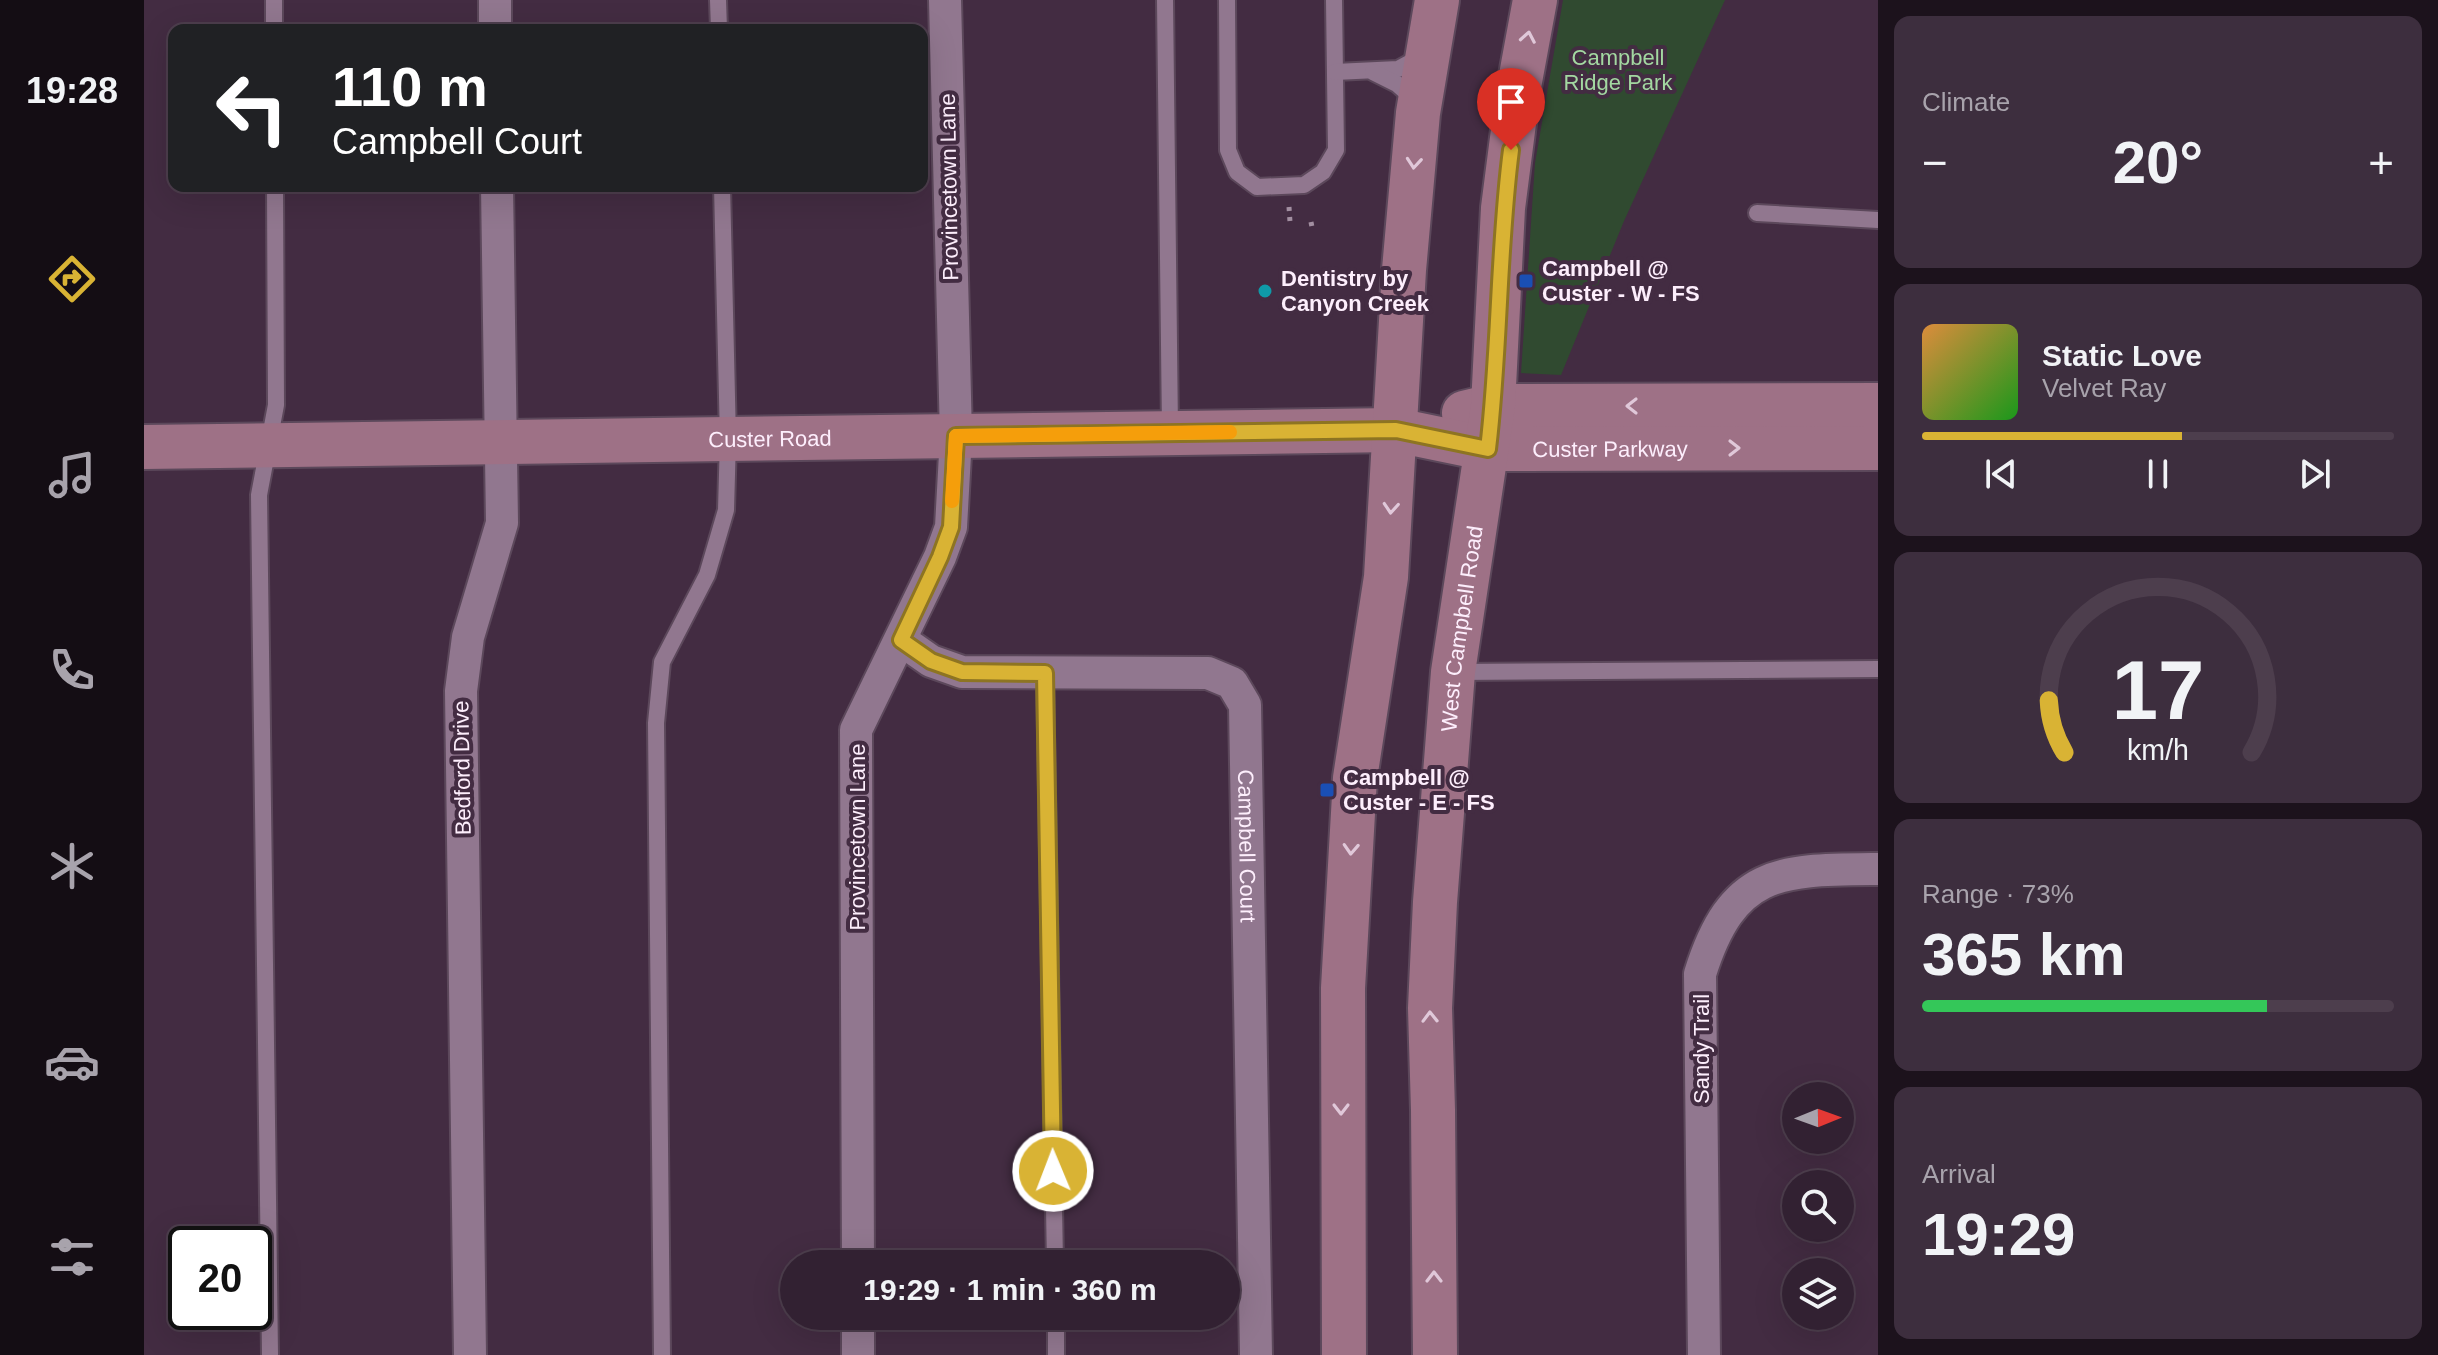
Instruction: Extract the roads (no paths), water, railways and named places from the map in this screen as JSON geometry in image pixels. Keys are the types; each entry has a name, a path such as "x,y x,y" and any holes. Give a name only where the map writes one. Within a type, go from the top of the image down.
{"main road":[{"path":"1344,1355 1341,1099 1355,778 1386,577 1404,270 1419,104 1437,0"},
{"name":"West Campbell Road","path":"1435,1355 1430,1008 1453,672 1488,449 1503,208 1518,92 1535,0"},
{"name":"Custer Parkway","path":"1396,430 1493,406 1878,405"},
{"name":"Custer Road","path":"144,447 1396,430"},
{"name":"Custer Parkway","path":"1396,430 1488,449 1878,448"}],"street":[{"path":"495,0 495,24"},
{"name":"Provincetown Lane","path":"858,1250 856,730 940,557 951,527 956,436 945,0"},
{"name":"Bedford Drive","path":"470,1355 461,691 468,637 502,523 497,192"},
{"name":"Campbell Court","path":"901,640 931,661 962,672 1208,673 1232,683 1245,705 1256,1355"},
{"name":"Sandy Trail","path":"1704,1355 1700,974 1711,941 1729,910 1759,884 1788,872 1878,869"},
{"path":"858,1330 858,1355"}],"lane":[{"path":"274,0 274,24"},
{"path":"718,0 719,24"},
{"path":"1165,0 1170,433"},
{"path":"1227,0 1228,150 1237,172 1257,187 1304,185 1323,172 1336,150 1334,0"},
{"path":"1335,72 1398,69 1427,54"},
{"path":"1371,71 1397,84 1419,104"},
{"path":"270,1355 259,495 276,405 275,192"},
{"path":"662,1355 656,723 662,662 707,575 726,510 728,439 722,192"},
{"path":"1757,213 1878,220"},
{"path":"1453,672 1878,669"},
{"path":"1045,673 1055,1250"},
{"path":"1056,1330 1056,1355"}],"place":[{"name":"Campbell @ Custer - W - FS","path":"1526,281"},
{"name":"Dentistry by Canyon Creek","path":"1265,291"},
{"name":"Campbell @ Custer - E - FS","path":"1327,790"}],"park label":[{"name":"Campbell Ridge Park","path":"1618,70"}]}
